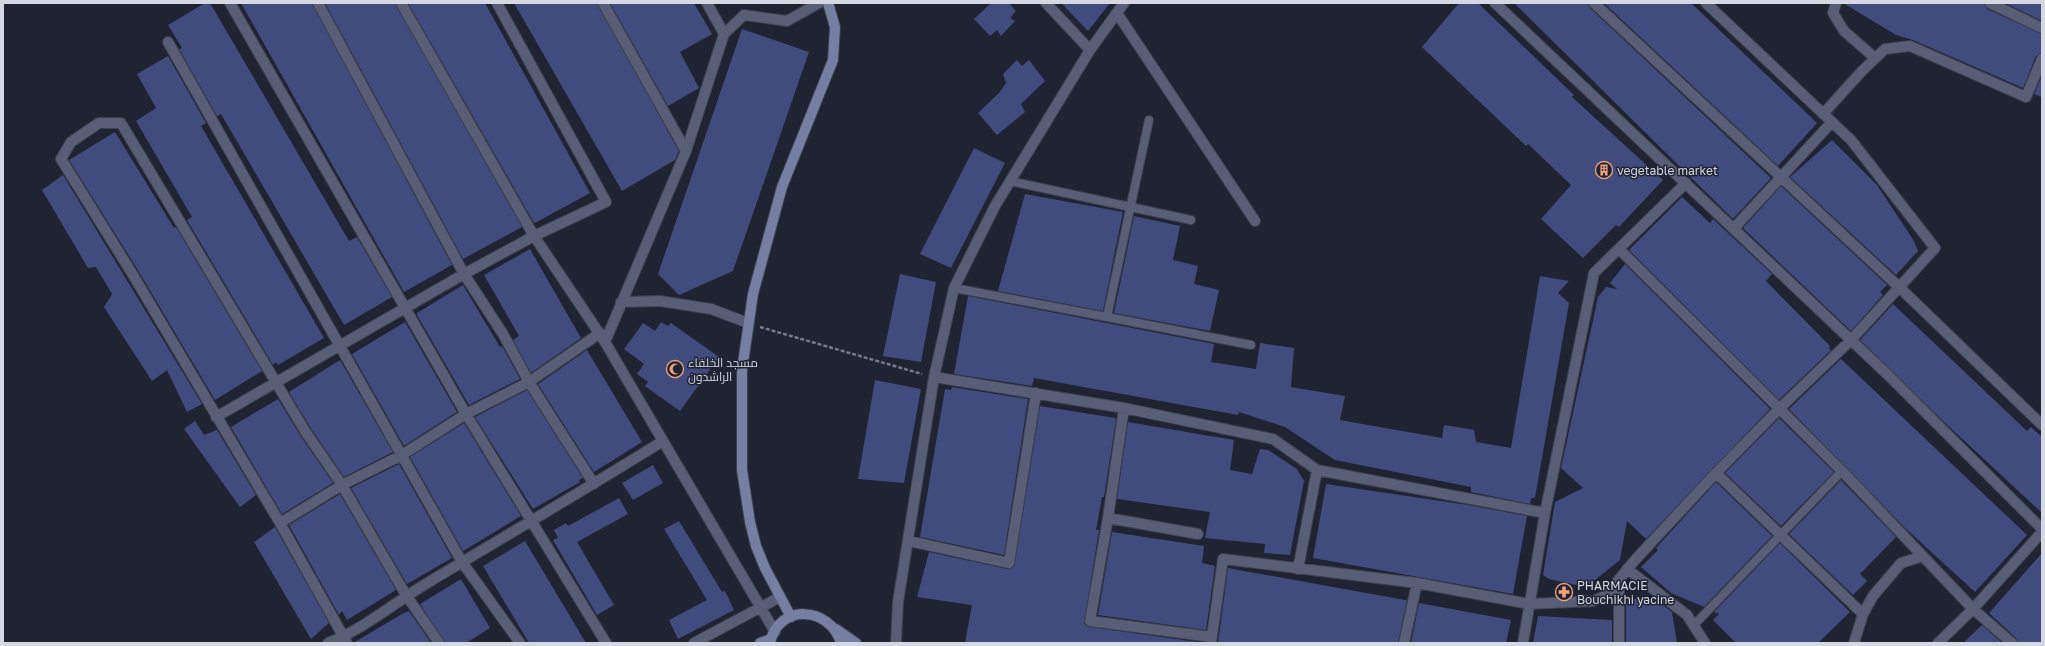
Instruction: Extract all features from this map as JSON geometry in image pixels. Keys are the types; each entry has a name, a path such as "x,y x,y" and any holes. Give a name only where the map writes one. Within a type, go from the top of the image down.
{"street":[{"path":"230,3 466,414 606,643"},
{"path":"318,3 464,274 503,334 529,382 594,484"},
{"path":"401,3 534,236 603,338 760,607 772,638"},
{"path":"216,417 464,274 534,236 606,202 497,3"},
{"path":"602,3 686,151"},
{"path":"707,3 724,34"},
{"path":"280,523 342,485 402,455 466,414 529,382 603,338 621,302 686,151 724,34 744,15 787,21 820,3"},
{"path":"791,617 756,546 744,493 742,470 742,370 752,294 782,187 833,60 835,27 828,3"},
{"path":"1046,3 1090,50"},
{"path":"896,643 898,602 934,377 954,288 995,206 1090,50 1124,3"},
{"path":"1495,3 1851,340 2042,529"},
{"path":"1594,3 1899,287 2042,425"},
{"path":"1124,408 1108,518 1090,621 1212,640 1223,559 1417,583 1530,604 1594,601 1606,595 1627,569 1716,473 1779,408 1851,340 1935,248 1850,140 1706,3"},
{"path":"1836,3 1833,13 1844,31 1875,58"},
{"path":"1990,3 2042,28"},
{"path":"1117,13 1255,221"},
{"path":"168,42 462,562 520,643"},
{"path":"1823,114 1885,49 1910,46 2026,97 2042,59"},
{"path":"1734,228 1780,176 1832,122"},
{"path":"345,640 280,523 133,275 61,159 71,142 99,123 121,123 277,381 305,431 342,485 406,595 439,643"},
{"path":"1522,643 1545,513 1594,273 1686,183"},
{"path":"1619,249 1842,471 1973,609 2012,643"},
{"path":"621,302 660,301 711,309 748,324"},
{"path":"934,377 1124,408 1273,439 1317,470 1545,513"},
{"path":"908,541 1009,562 1036,393"},
{"path":"328,643 345,640 406,595 594,484 663,441"},
{"path":"1298,569 1317,470"},
{"path":"1716,473 1863,614"},
{"path":"1108,518 1198,534"},
{"path":"1938,643 1973,609 2042,532"},
{"path":"1854,643 1863,614 1873,596 1900,563 1923,556"},
{"path":"1627,569 1687,615 1705,643"},
{"path":"1619,579 1619,643"},
{"path":"1404,643 1417,583"},
{"path":"694,643 780,596"},
{"path":"760,643 772,638 779,626 791,617 800,614 818,616 856,643"},
{"path":"834,627 841,643"}],"lane":[{"path":"1107,316 1149,120"},
{"path":"1010,182 1191,220"},
{"path":"954,288 1107,316 1251,345"},
{"path":"1694,625 1842,471"}],"path":[{"path":"748,324 934,377"}],"building":[{"path":"205,3 210,3 349,241 357,237 392,297 344,325 221,114 217,116 179,49 182,48 168,25"},
{"path":"241,3 312,3 452,265 404,292"},
{"path":"325,3 395,3 522,227 463,259"},
{"path":"408,3 485,3 590,193 535,223 533,221"},
{"path":"514,3 597,3 679,151 675,160 622,191"},
{"path":"610,3 694,3 712,34 680,52 699,88 668,106"},
{"path":"991,3 1009,3 1016,11 1010,18 1015,21 1001,36 997,30 990,36 974,19"},
{"path":"1061,3 1110,3 1088,31"},
{"path":"1459,3 1478,3 1574,95 1572,97 1663,180 1619,227 1616,225 1583,258 1541,219 1571,185 1528,144 1526,146 1422,47"},
{"path":"1514,3 1588,3 1590,8 1771,178 1733,219"},
{"path":"1604,3 1691,3 1817,123 1778,166"},
{"path":"1843,3 1984,3 1987,9 2042,34 2042,53 2036,56 2023,88 1913,40 1896,35"},
{"path":"2005,3 2042,3 2042,21"},
{"path":"742,29 809,52 733,271 679,295 658,274"},
{"path":"168,56 206,123 201,126 324,338 278,365 276,362 273,365 187,220 192,217 136,121 156,108 137,74"},
{"path":"1017,60 1022,66 1029,60 1045,81 1021,104 1025,112 997,135 978,113 999,93 1006,83 1003,74"},
{"path":"2042,76 2042,97 2034,94"},
{"path":"115,132 174,228 176,227 262,371 215,400 139,272 69,160"},
{"path":"1832,140 1877,185 1914,241 1918,251 1896,275 1790,177"},
{"path":"974,148 1005,163 951,268 920,254"},
{"path":"63,175 202,404 187,412 167,370 152,381 104,307 112,294 96,267 88,268 42,190"},
{"path":"1781,186 1887,285 1880,292 1883,295 1851,331 1743,228"},
{"path":"1025,194 1123,212 1103,311 998,291"},
{"path":"1682,197 1710,223 1713,219 1772,274 1766,281 1830,346 1829,348 1831,350 1779,400 1629,250"},
{"path":"1134,216 1180,226 1173,260 1198,266 1194,284 1219,290 1210,331 1114,313"},
{"path":"530,249 581,338 531,373 513,340 519,336 484,275"},
{"path":"1625,264 1770,409 1646,539 1627,521 1620,560 1586,587 1549,579 1543,575 1555,502 1583,488 1561,468 1598,297 1606,287 1617,289 1610,283"},
{"path":"900,274 936,282 921,362 883,356"},
{"path":"1540,276 1569,281 1558,293 1569,303 1535,498 1531,498 1530,504 1471,492 1471,487 1335,460 1285,427 1239,412 1238,415 1034,378 1032,386 954,374 968,296 1214,344 1211,362 1256,369 1260,343 1294,348 1291,387 1345,396 1340,420 1442,438 1444,425 1474,430 1476,442 1511,448"},
{"path":"463,285 500,347 502,346 520,379 469,405 417,315 417,313"},
{"path":"1893,304 2027,431 2031,427 2042,437 2042,513 1943,421 1860,340"},
{"path":"405,322 457,412 404,446 352,354"},
{"name":"مسجد الخلفاء الراشدون","path":"661,322 668,326 671,323 719,357 680,411 645,386 648,382 637,374 644,364 624,349 643,323 655,331"},
{"path":"587,350 642,442 594,472 538,384"},
{"path":"1841,359 2027,535 1975,592 1905,528 1789,409"},
{"path":"340,360 393,452 344,477 310,427 289,392"},
{"path":"875,380 921,389 904,483 858,479"},
{"path":"952,387 1028,399 1004,555 920,537 945,389 951,390"},
{"path":"527,390 583,478 579,480 580,482 533,509 475,417"},
{"path":"278,399 300,435 333,483 282,514 231,427"},
{"path":"1040,406 1115,418 1116,420 1104,497 1102,497 1096,530 1099,530 1084,624 1089,627 1205,643 965,643 972,605 917,597 929,552 1008,569 1014,567"},
{"path":"1779,418 1834,472 1781,526 1725,473"},
{"path":"195,421 204,435 217,430 256,495 240,507 184,429"},
{"path":"1128,422 1234,440 1230,470 1252,474 1260,449 1268,450 1297,469 1304,481 1290,555 1264,553 1265,544 1205,538 1210,512 1117,499"},
{"path":"464,423 521,516 463,551 410,457"},
{"path":"399,464 452,558 407,584 351,488"},
{"path":"653,465 663,483 633,500 622,483"},
{"path":"1841,480 1896,537 1860,574 1867,581 1853,595 1789,534"},
{"path":"1716,482 1772,536 1704,607 1671,593 1641,567 1658,550 1656,548"},
{"path":"1326,484 1468,505 1527,516 1513,594 1313,558"},
{"path":"340,494 396,590 347,620 342,611 339,615 289,525"},
{"path":"619,498 628,514 577,542 614,605 597,615 553,540 558,538 554,530 566,523 568,526"},
{"path":"679,521 722,592 725,591 734,610 678,639 669,620 707,600 664,529"},
{"path":"275,527 329,623 311,639 254,542"},
{"path":"1112,532 1204,546 1202,563 1215,566 1206,630 1098,615"},
{"path":"525,541 586,643 529,643 483,566"},
{"path":"1780,543 1850,612 1818,643 1736,643 1713,620 1719,614 1714,612"},
{"path":"2042,553 2042,643 2018,643 2016,638 1989,613"},
{"path":"1228,568 1407,600 1398,643 1218,643"},
{"path":"461,579 490,628 466,643 445,643 420,604"},
{"path":"1654,598 1672,612 1677,643 1626,643 1626,599"},
{"path":"1419,603 1511,620 1506,643 1411,643"},
{"path":"409,611 431,643 353,643 402,614"},
{"path":"1538,616 1612,620 1612,643 1533,643"},
{"path":"1982,625 2002,643 1963,643"}],"place":[{"name":"vegetable market","path":"1604,170"},
{"name":"مسجد الخلفاء الراشدون","path":"675,369"},
{"name":"PHARMACIE Bouchikhi yacine","path":"1564,592"}]}
